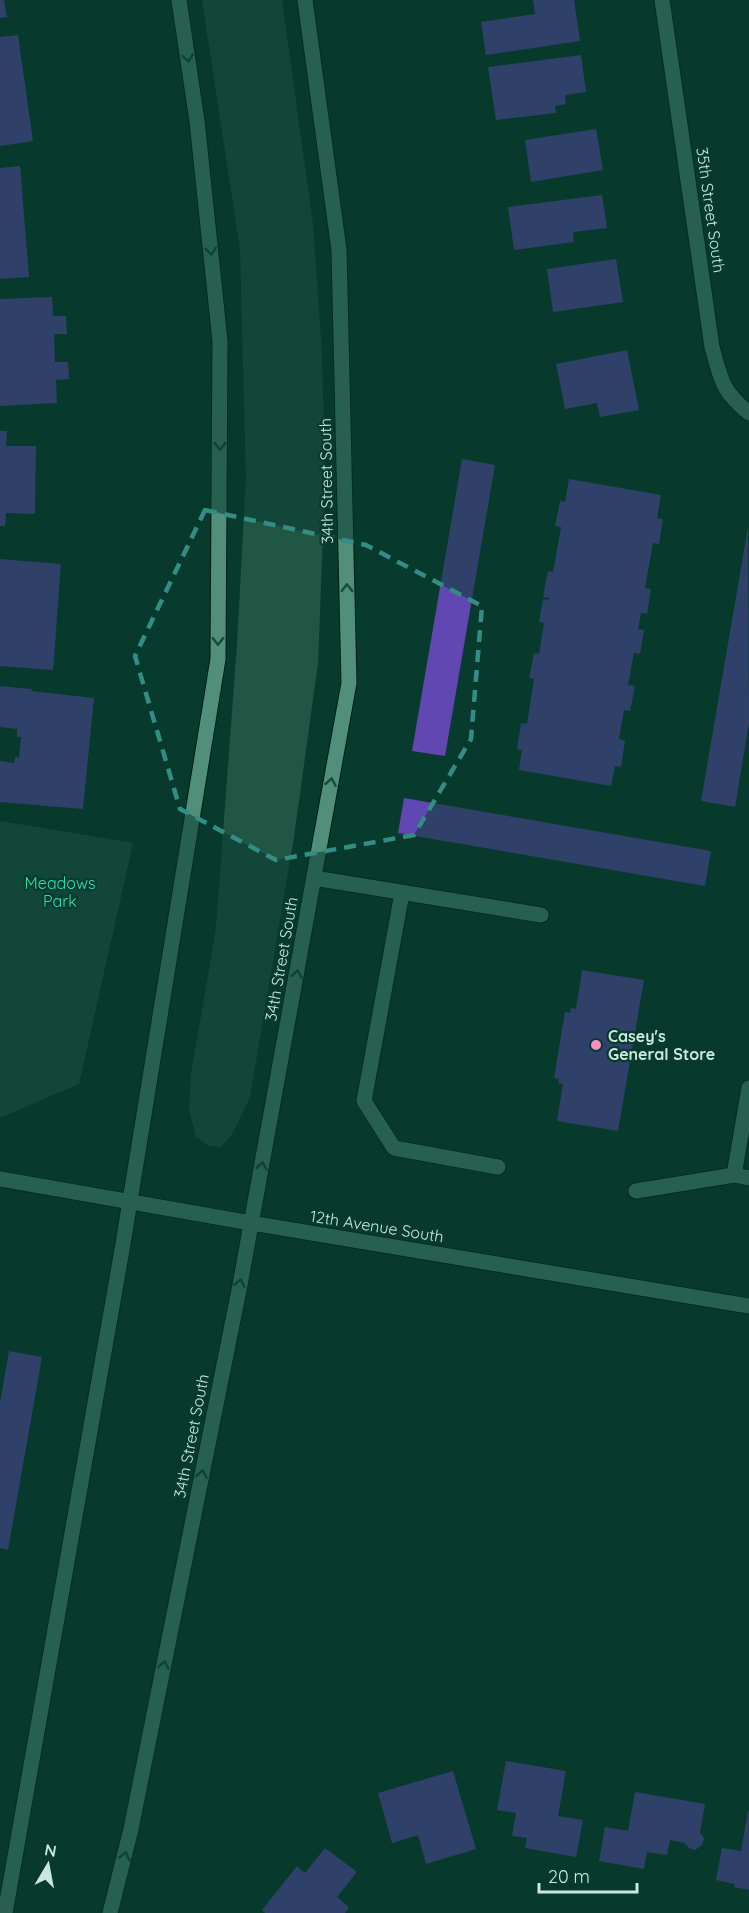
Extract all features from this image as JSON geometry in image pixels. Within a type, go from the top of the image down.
[{"type":"main road","points":[[5,1913],[130,1202],[218,660],[220,341],[197,121],[179,0]]},
{"type":"main road","name":"34th Street South","points":[[111,1913],[134,1818],[252,1223],[349,683],[339,250],[305,0]]},
{"type":"main road","name":"35th Street South","points":[[662,0],[712,347],[724,387],[749,413]]},
{"type":"main road","points":[[314,878],[541,915]]},
{"type":"main road","points":[[402,892],[364,1101],[394,1148],[498,1167]]},
{"type":"main road","points":[[636,1191],[741,1177],[749,1088]]},
{"type":"main road","name":"12th Avenue South","points":[[0,1179],[749,1306]]},
{"type":"highlighted area","points":[[205,510],[366,545],[482,606],[471,739],[414,835],[276,860],[180,809],[135,656]]},
{"type":"green space","points":[[202,0],[282,0],[313,225],[322,355],[325,485],[318,663],[294,837],[250,1097],[233,1133],[221,1147],[209,1146],[196,1137],[189,1110],[191,1075],[216,928],[237,644],[246,477],[240,249]]},
{"type":"green space","name":"Meadows Park","points":[[0,821],[133,843],[79,1084],[2,1117],[0,1117]]},
{"type":"building","points":[[0,0],[4,0],[7,17],[0,18]]},
{"type":"building","points":[[533,0],[574,0],[580,41],[486,55],[481,22],[535,14]]},
{"type":"building","points":[[18,35],[33,141],[0,146],[0,37]]},
{"type":"building","points":[[581,55],[586,92],[565,95],[566,104],[555,106],[556,113],[496,120],[488,67]]},
{"type":"building","points":[[596,129],[603,170],[531,182],[525,140]]},
{"type":"building","points":[[20,166],[29,277],[0,279],[0,168]]},
{"type":"building","points":[[602,195],[607,228],[573,232],[574,242],[514,250],[508,207]]},
{"type":"building","points":[[616,259],[623,302],[553,312],[547,269]]},
{"type":"building","points":[[52,297],[53,316],[66,316],[67,334],[54,334],[55,362],[68,362],[69,379],[56,380],[57,403],[0,406],[0,299]]},
{"type":"building","points":[[627,350],[639,410],[600,417],[597,403],[565,409],[556,364]]},
{"type":"building","points":[[0,431],[7,431],[6,446],[36,446],[35,514],[6,513],[5,526],[0,526]]},
{"type":"building","points":[[462,459],[495,465],[445,756],[412,751]]},
{"type":"building","points":[[569,479],[661,495],[657,518],[663,519],[659,544],[653,543],[645,588],[651,589],[647,614],[641,613],[638,629],[644,630],[640,654],[634,653],[628,685],[635,686],[630,711],[624,710],[619,739],[625,741],[621,767],[615,766],[611,786],[519,770],[522,750],[517,749],[521,723],[527,724],[534,679],[529,678],[534,653],[539,654],[544,623],[539,622],[543,599],[548,600],[549,598],[543,597],[548,571],[553,572],[561,527],[555,526],[560,501],[565,502]]},
{"type":"building","points":[[748,527],[749,723],[735,807],[701,801]]},
{"type":"building","points":[[0,559],[61,564],[53,670],[0,666]]},
{"type":"building","points":[[0,686],[94,698],[83,809],[0,802],[0,761],[14,763],[15,757],[19,758],[21,737],[17,737],[17,729],[0,727]]},
{"type":"building","points":[[404,798],[711,851],[705,886],[398,833]]},
{"type":"building","name":"Casey's General Store","points":[[582,970],[644,980],[618,1131],[557,1121],[563,1084],[558,1083],[559,1079],[554,1078],[565,1012],[570,1013],[571,1008],[576,1009]]},
{"type":"building","points":[[9,1351],[42,1357],[8,1550],[0,1548],[0,1403]]},
{"type":"building","points":[[506,1761],[566,1771],[558,1816],[583,1820],[576,1857],[525,1848],[527,1838],[512,1836],[516,1813],[497,1810]]},
{"type":"building","points":[[453,1771],[476,1849],[426,1864],[418,1835],[392,1843],[378,1793]]},
{"type":"building","points":[[635,1792],[705,1804],[700,1832],[704,1838],[702,1845],[695,1850],[689,1848],[685,1843],[670,1840],[667,1855],[647,1852],[644,1869],[599,1861],[605,1827],[628,1831]]},
{"type":"building","points":[[748,1811],[749,1890],[716,1880],[722,1848],[741,1851]]},
{"type":"building","points":[[325,1848],[357,1872],[337,1897],[349,1907],[345,1913],[265,1913],[262,1910],[297,1866],[305,1873]]},
{"type":"place","name":"Casey's General Store","points":[[596,1045]]}]
